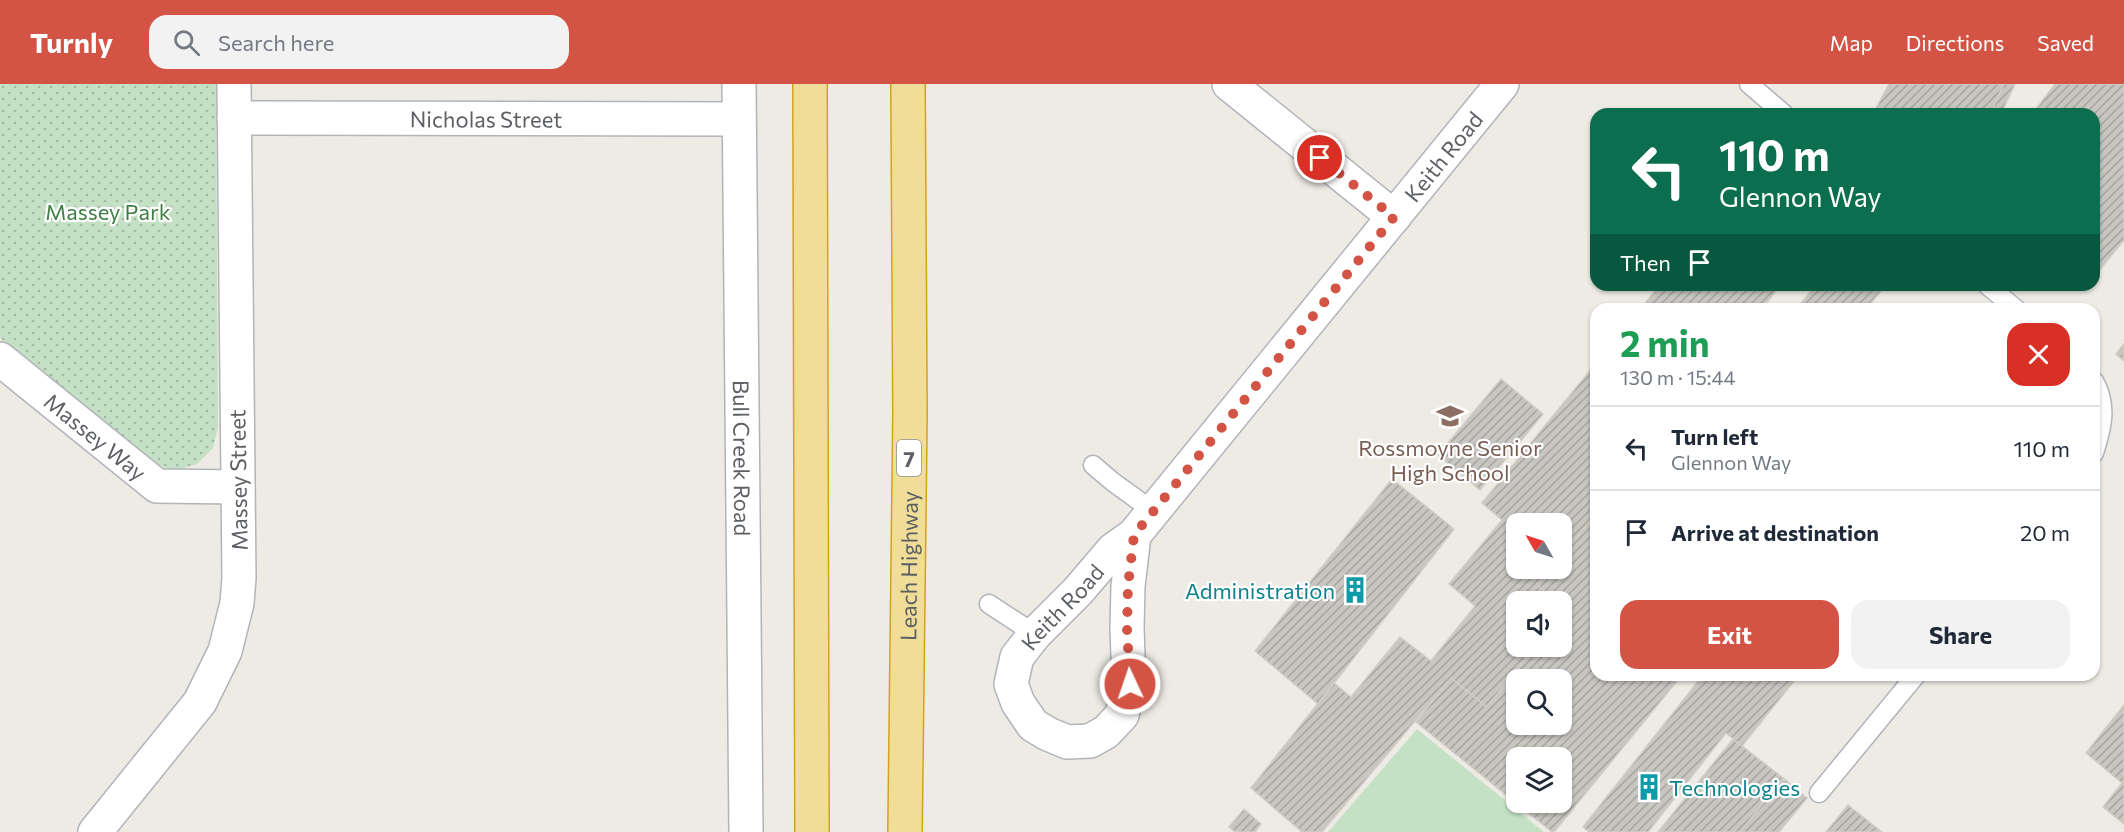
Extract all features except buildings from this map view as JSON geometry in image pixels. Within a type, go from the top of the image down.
[{"type":"highway","points":[[810,84],[812,832]]},
{"type":"highway","name":"Leach Highway","points":[[905,832],[910,414],[908,84]]},
{"type":"street","name":"Massey Street","points":[[95,832],[200,702],[225,651],[237,603],[234,84]]},
{"type":"street","name":"Bull Creek Road","points":[[739,84],[746,832]]},
{"type":"street","points":[[1229,84],[1394,217]]},
{"type":"street","name":"Keith Road","points":[[1144,523],[1128,586],[1127,628],[1130,684],[1122,715],[1106,732],[1090,741],[1068,742],[1048,735],[1033,725],[1018,703],[1011,684],[1017,657],[1035,634],[1078,591],[1113,550],[1144,523],[1502,84]]},
{"type":"street","name":"Nicholas Street","points":[[234,118],[739,119]]},
{"type":"street","name":"Massey Way","points":[[0,359],[157,486],[238,487]]},
{"type":"lane","points":[[1749,84],[1777,108]]},
{"type":"lane","points":[[1994,291],[2009,303]]},
{"type":"lane","points":[[2100,397],[2104,408],[2100,430]]},
{"type":"lane","points":[[1093,465],[1113,482],[1144,523]]},
{"type":"lane","points":[[989,604],[1035,634]]},
{"type":"lane","points":[[1819,793],[1911,681]]},
{"type":"green space","name":"Massey Park","points":[[0,84],[216,84],[218,428],[213,448],[197,464],[174,471],[153,463],[0,338]]},
{"type":"green space","points":[[1417,729],[1506,801],[1506,813],[1521,813],[1544,832],[1328,832]]},
{"type":"place","name":"Rossmoyne Senior High School","points":[[1450,416]]},
{"type":"place","name":"Administration","points":[[1355,590]]},
{"type":"place","name":"Technologies","points":[[1649,787]]},
{"type":"route","points":[[1130,684],[1127,628],[1128,586],[1134,535],[1394,217],[1320,158]]}]
